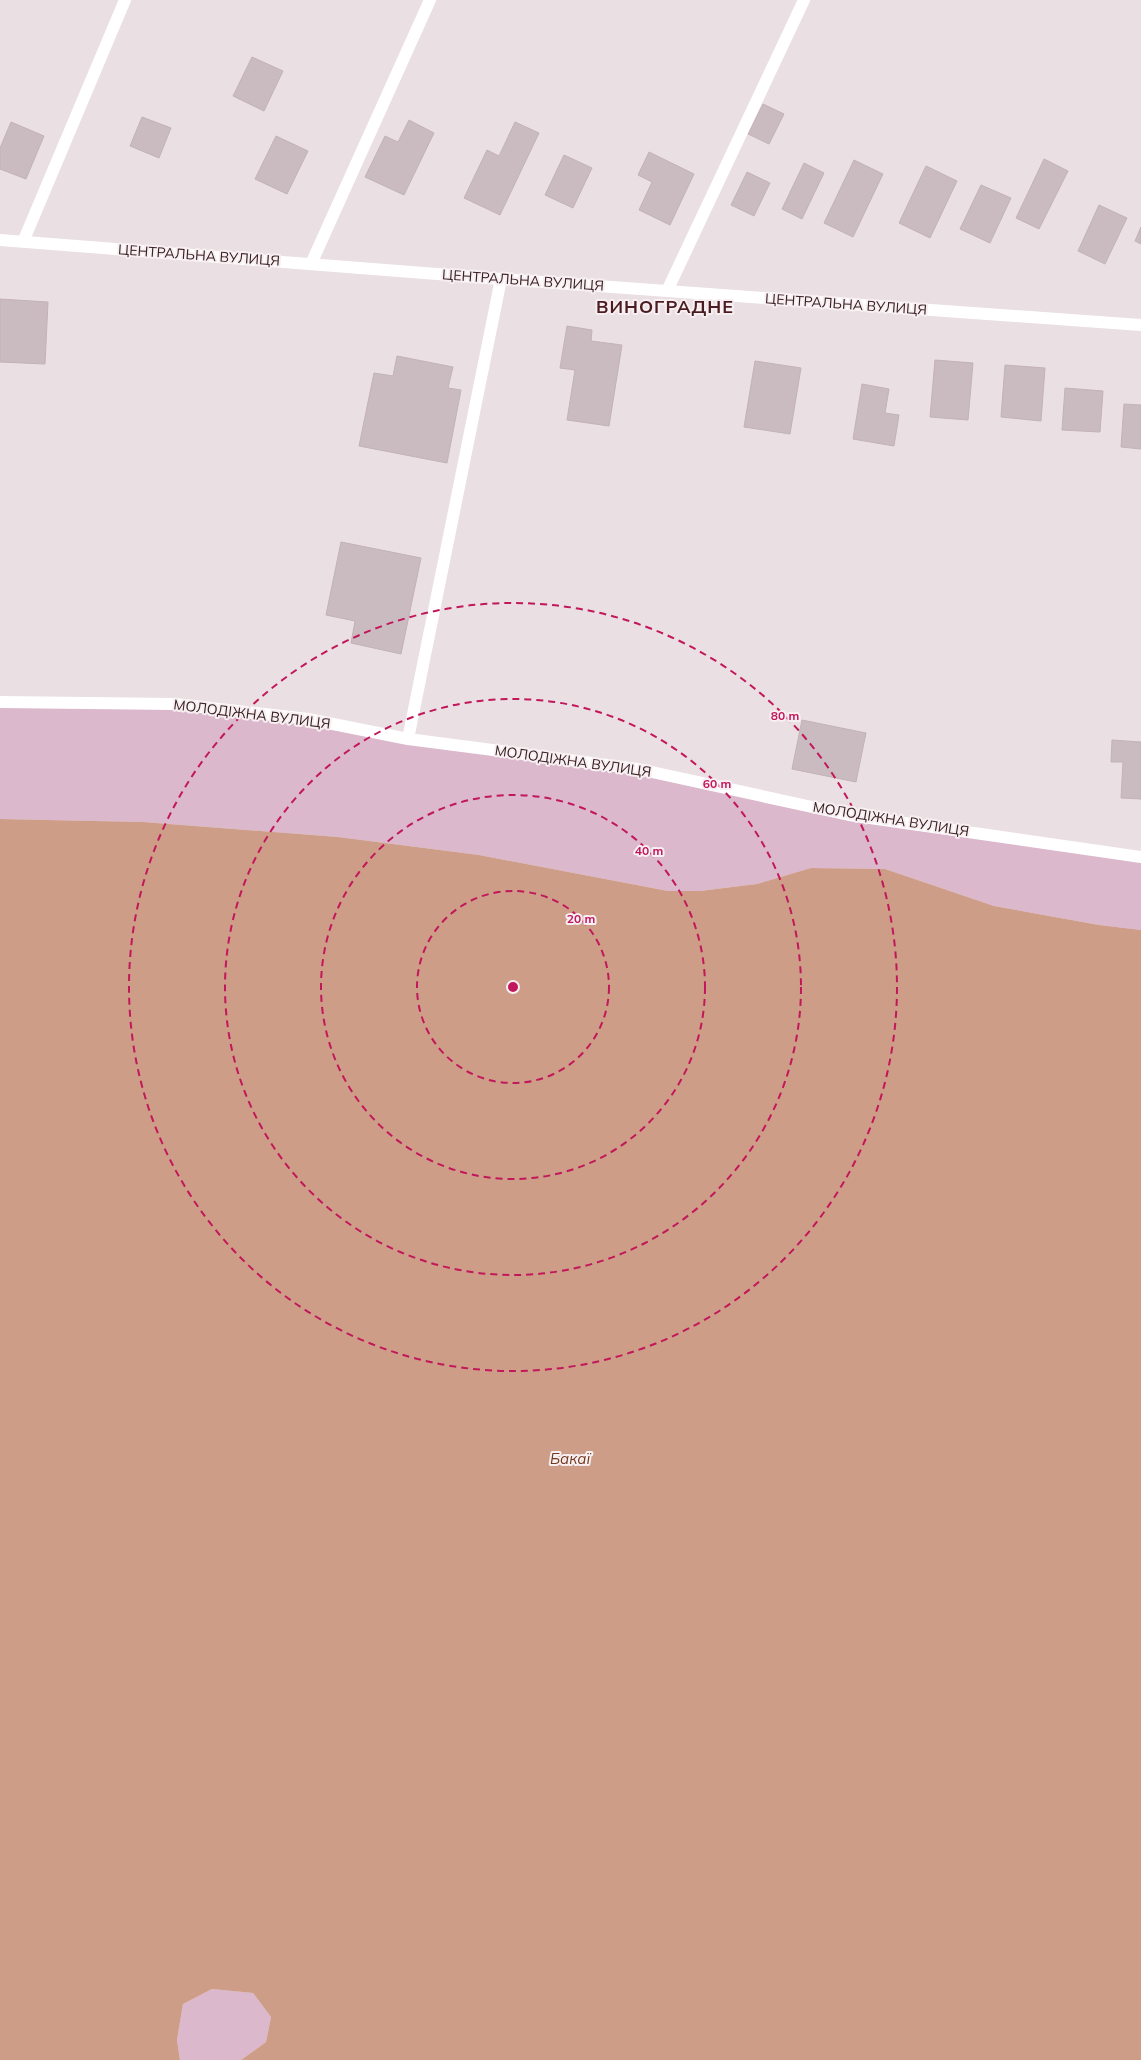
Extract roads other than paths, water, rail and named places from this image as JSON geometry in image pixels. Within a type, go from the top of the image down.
[{"type":"street","points":[[22,242],[125,0]]},
{"type":"street","points":[[311,264],[430,0]]},
{"type":"street","points":[[667,291],[804,0]]},
{"type":"street","name":"ЦЕНТРАЛЬНА ВУЛИЦЯ","points":[[0,240],[501,279],[1141,325]]},
{"type":"street","points":[[408,739],[501,279]]},
{"type":"street","name":"МОЛОДІЖНА ВУЛИЦЯ","points":[[0,702],[175,704],[308,719],[408,739],[638,768],[849,815],[1141,857]]},
{"type":"water","name":"Бакаї","points":[[0,819],[143,822],[338,837],[479,855],[668,891],[700,891],[757,884],[811,868],[885,869],[994,906],[1099,925],[1141,930],[1141,2060],[241,2060],[266,2042],[271,2017],[253,1993],[212,1989],[183,2004],[177,2040],[180,2060],[0,2060]]},
{"type":"district","name":"ВИНОГРАДНЕ","points":[[665,307]]}]
